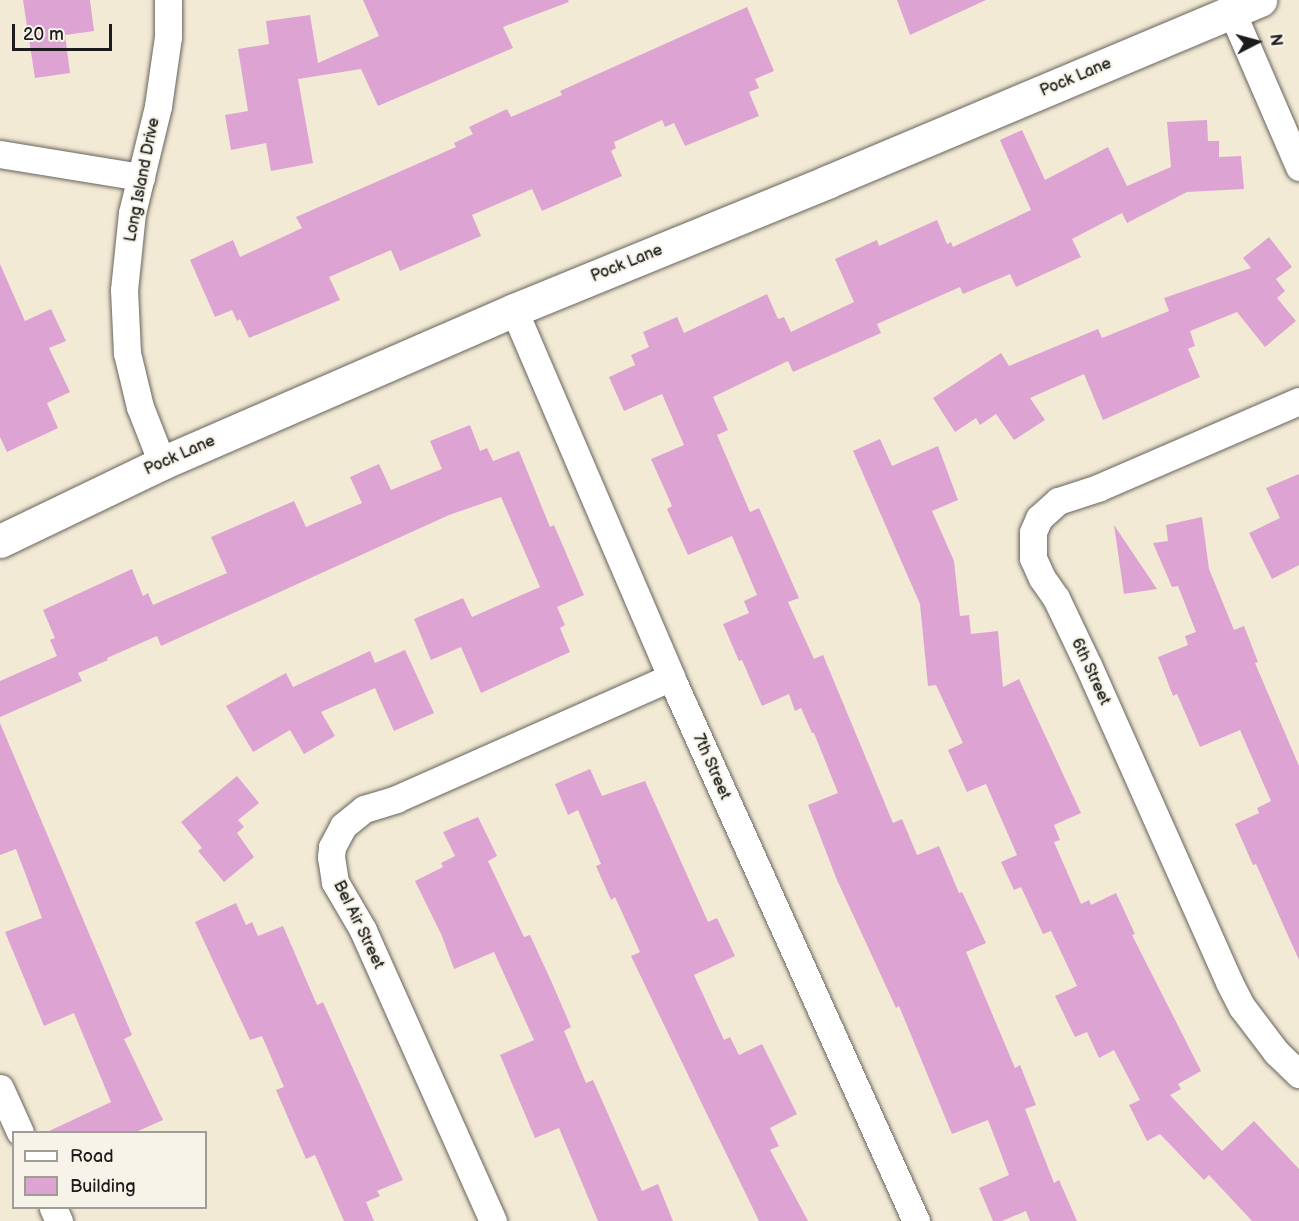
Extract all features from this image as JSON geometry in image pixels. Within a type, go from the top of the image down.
[{"type":"street","name":"Long Island Drive","points":[[162,463],[140,407],[127,353],[124,290],[132,213],[158,106],[168,37],[168,0]]},
{"type":"street","points":[[1246,6],[1299,167]]},
{"type":"street","name":"Pock Lane","points":[[0,541],[162,463],[514,310],[1246,6]]},
{"type":"street","points":[[0,154],[141,177]]},
{"type":"street","name":"7th Street","points":[[514,310],[671,677],[915,1221]]},
{"type":"street","name":"6th Street","points":[[1299,401],[1098,488],[1058,501],[1039,518],[1033,541],[1033,558],[1042,578],[1056,598],[1088,665],[1228,982],[1242,1007],[1269,1043],[1299,1074]]},
{"type":"street","name":"Bel Air Street","points":[[494,1221],[363,930],[335,882],[332,847],[343,826],[364,809],[396,799],[671,677]]},
{"type":"street","points":[[0,1088],[20,1131]]},
{"type":"building","points":[[23,0],[90,0],[94,31],[65,35],[70,73],[35,78]]},
{"type":"building","points":[[363,0],[568,0],[569,2],[503,27],[513,48],[378,106],[361,69],[298,79],[313,163],[271,171],[266,143],[231,150],[225,115],[248,111],[238,49],[269,44],[266,21],[310,15],[318,63],[379,36]]},
{"type":"building","points":[[897,0],[986,0],[910,35]]},
{"type":"building","points":[[747,7],[774,71],[755,79],[759,88],[749,92],[759,116],[685,146],[674,123],[665,127],[662,120],[614,142],[616,148],[611,151],[622,176],[542,211],[532,189],[472,215],[481,236],[400,271],[391,250],[329,277],[340,300],[249,338],[240,319],[237,321],[232,310],[215,317],[190,260],[233,240],[240,257],[302,228],[296,217],[456,147],[454,143],[473,134],[469,127],[507,109],[511,117],[562,95],[560,91]]},
{"type":"building","points":[[1207,120],[1208,141],[1219,141],[1219,157],[1241,156],[1244,189],[1187,192],[1127,223],[1122,213],[1072,239],[1081,257],[1016,287],[1010,274],[963,294],[960,287],[877,324],[881,333],[793,372],[788,361],[713,397],[728,430],[717,435],[750,512],[759,508],[799,598],[788,602],[814,659],[823,655],[893,823],[902,819],[917,855],[939,846],[959,893],[962,892],[986,943],[966,952],[1015,1068],[1020,1065],[1036,1105],[1025,1109],[1054,1183],[1059,1180],[1077,1221],[1030,1221],[1026,1211],[1002,1221],[993,1221],[979,1188],[1009,1175],[988,1120],[952,1134],[899,1006],[896,1008],[837,880],[808,805],[838,793],[814,733],[801,708],[795,711],[789,694],[762,706],[723,624],[749,613],[744,601],[757,595],[732,536],[688,555],[667,509],[672,506],[651,459],[684,445],[662,394],[624,411],[609,377],[635,365],[631,355],[649,347],[643,332],[677,317],[684,333],[767,294],[778,319],[784,317],[791,332],[854,302],[835,259],[877,240],[879,246],[937,220],[947,244],[951,242],[953,247],[1031,210],[1000,140],[1022,130],[1045,180],[1108,147],[1127,186],[1171,167],[1167,122]]},
{"type":"building","points":[[1269,237],[1292,267],[1276,279],[1285,291],[1277,298],[1296,321],[1265,347],[1237,312],[1190,331],[1195,346],[1188,349],[1200,377],[1103,420],[1084,374],[1030,398],[1045,420],[1014,440],[996,414],[980,425],[976,418],[955,432],[933,398],[1001,353],[1009,366],[1098,329],[1102,338],[1169,311],[1164,298],[1251,268],[1243,258]]},
{"type":"building","points":[[0,264],[25,321],[51,309],[66,341],[49,348],[70,392],[47,403],[58,428],[7,452],[0,437]]},
{"type":"building","points":[[470,425],[480,451],[487,448],[493,461],[519,451],[550,527],[554,525],[584,595],[557,607],[565,625],[560,628],[570,652],[481,693],[461,647],[431,660],[414,619],[463,598],[472,617],[540,587],[501,497],[449,515],[161,646],[157,636],[78,673],[82,681],[0,717],[0,681],[57,656],[50,640],[55,638],[43,610],[132,569],[143,596],[148,593],[153,605],[227,573],[211,537],[294,501],[306,527],[362,503],[350,477],[379,464],[391,490],[442,469],[430,441]]},
{"type":"building","points":[[880,439],[892,466],[938,446],[958,500],[932,511],[954,561],[960,616],[969,615],[971,634],[998,631],[1003,687],[1019,679],[1081,813],[1054,825],[1060,840],[1054,842],[1081,904],[1089,900],[1091,905],[1116,893],[1135,934],[1132,935],[1201,1071],[1178,1084],[1181,1089],[1170,1095],[1222,1151],[1254,1121],[1299,1169],[1299,1221],[1252,1221],[1209,1175],[1204,1180],[1160,1134],[1147,1141],[1129,1105],[1140,1100],[1114,1050],[1099,1058],[1087,1032],[1075,1037],[1055,996],[1077,986],[1051,931],[1043,934],[1021,887],[1014,890],[1001,862],[1017,855],[986,784],[967,792],[948,750],[963,743],[936,685],[928,686],[920,604],[853,451]]},
{"type":"building","points":[[1299,474],[1299,565],[1272,579],[1249,533],[1280,518],[1266,488]]},
{"type":"building","points":[[1202,517],[1209,569],[1234,630],[1244,626],[1258,662],[1255,663],[1299,766],[1299,960],[1256,864],[1253,865],[1235,824],[1259,813],[1257,808],[1271,801],[1240,730],[1200,747],[1177,694],[1173,696],[1158,657],[1188,645],[1185,636],[1196,632],[1178,586],[1172,587],[1153,543],[1168,541],[1166,525]]},
{"type":"building","points":[[1114,525],[1157,589],[1124,594]]},
{"type":"building","points":[[405,650],[434,713],[394,731],[375,688],[321,712],[335,736],[304,754],[290,730],[253,752],[226,706],[286,673],[293,687],[370,651],[375,663]]},
{"type":"building","points":[[0,723],[132,1035],[124,1039],[163,1120],[138,1131],[49,1131],[111,1102],[74,1013],[44,1026],[5,932],[42,918],[16,849],[0,855]]},
{"type":"building","points":[[590,769],[602,796],[645,781],[708,922],[717,918],[735,956],[694,975],[724,1040],[730,1037],[739,1055],[762,1044],[797,1114],[770,1128],[779,1146],[770,1150],[808,1221],[759,1221],[702,1104],[631,956],[640,952],[615,897],[611,900],[596,866],[601,864],[578,810],[568,815],[555,784]]},
{"type":"building","points":[[237,776],[259,803],[238,820],[244,827],[237,833],[254,857],[224,882],[198,851],[202,848],[181,822]]},
{"type":"building","points":[[478,817],[497,856],[488,861],[524,937],[530,935],[552,983],[571,1027],[564,1031],[586,1083],[593,1080],[642,1191],[658,1184],[673,1221],[598,1221],[559,1128],[535,1138],[500,1055],[534,1040],[494,952],[454,969],[442,936],[415,881],[443,867],[441,863],[455,856],[443,832]]},
{"type":"building","points":[[236,903],[246,925],[252,922],[258,936],[283,926],[317,1005],[323,1002],[403,1180],[377,1191],[380,1196],[366,1202],[374,1221],[344,1221],[315,1155],[306,1159],[276,1090],[284,1087],[262,1036],[250,1040],[195,922]]}]
